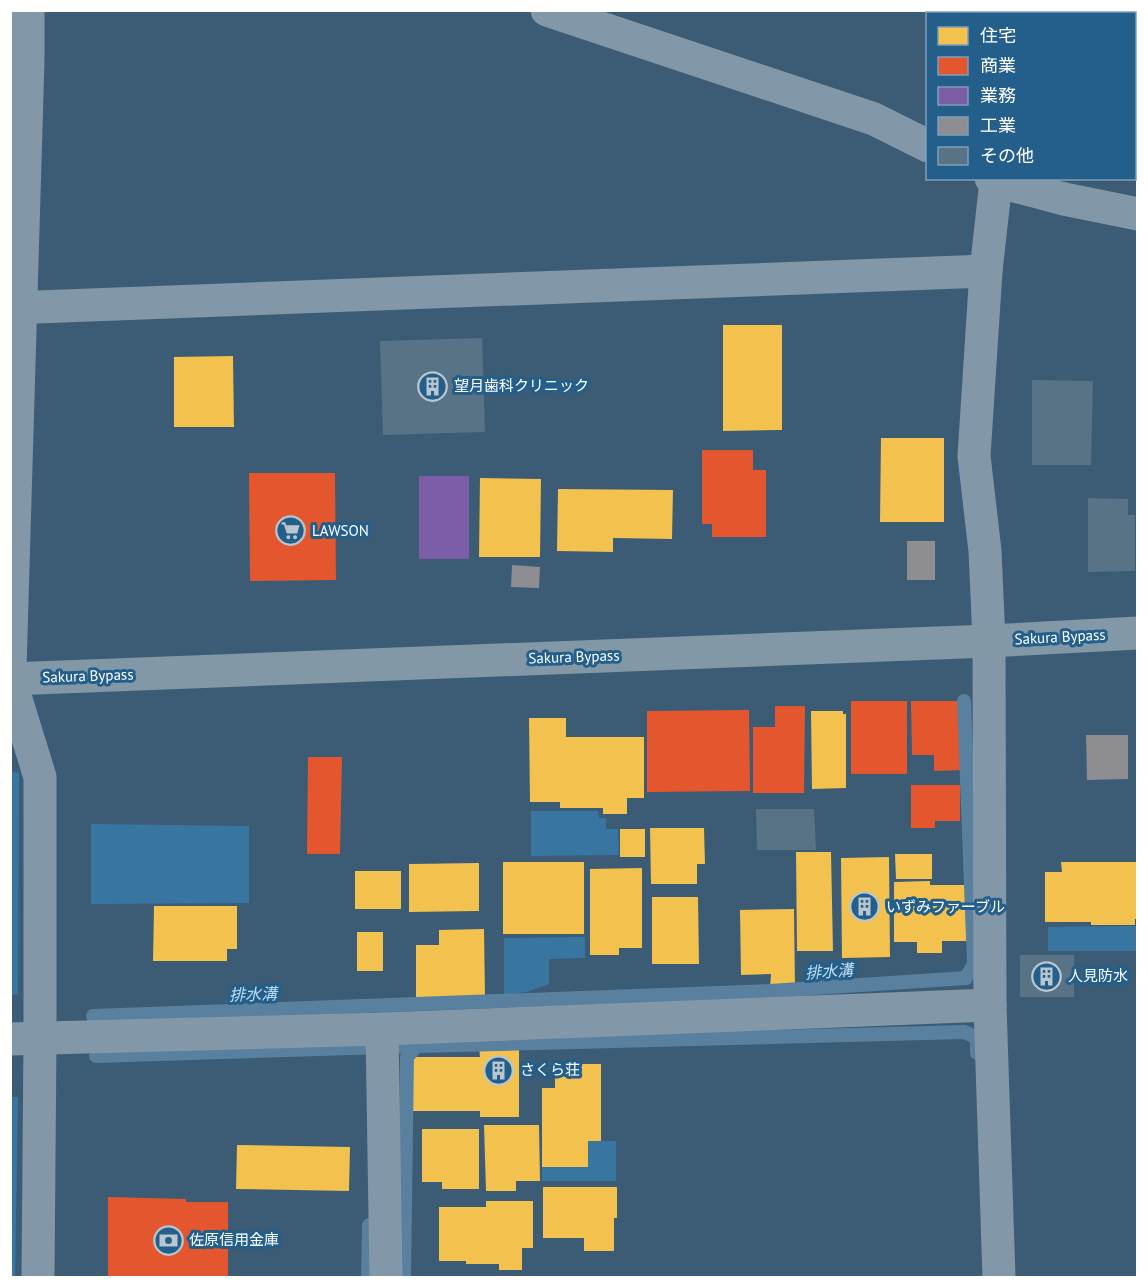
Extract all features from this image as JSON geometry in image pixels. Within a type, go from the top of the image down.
[{"type":"highway","name":"Sakura Bypass","points":[[10,680],[989,641],[1137,633]]},
{"type":"street","points":[[10,669],[19,60],[28,10]]},
{"type":"street","points":[[547,10],[874,119],[926,145]]},
{"type":"street","points":[[999,1278],[990,1005],[989,641],[985,550],[974,456],[994,180],[1064,199],[1137,214]]},
{"type":"street","points":[[15,308],[986,271]]},
{"type":"street","points":[[10,680],[40,777],[25,1040],[38,1278]]},
{"type":"street","points":[[25,1040],[382,1029],[990,1005]]},
{"type":"street","points":[[382,1029],[386,1278]]},
{"type":"shaded area","points":[[11,771],[19,773],[18,994],[12,995],[10,994]]},
{"type":"shaded area","points":[[531,811],[598,811],[599,818],[606,818],[606,829],[618,829],[619,855],[531,856]]},
{"type":"shaded area","points":[[91,824],[249,826],[249,903],[91,904]]},
{"type":"shaded area","points":[[1137,926],[1137,951],[1048,951],[1048,927]]},
{"type":"shaded area","points":[[585,937],[585,958],[549,959],[549,984],[527,992],[504,995],[504,938]]},
{"type":"shaded area","points":[[11,1097],[18,1097],[15,1278],[10,1277]]},
{"type":"shaded area","points":[[588,1141],[616,1141],[616,1181],[542,1181],[542,1167],[588,1167]]},
{"type":"building: 住宅","points":[[723,325],[782,325],[782,430],[723,431]]},
{"type":"building: 住宅","points":[[233,356],[234,427],[174,427],[174,357]]},
{"type":"building: 住宅","points":[[881,438],[944,438],[944,522],[880,522]]},
{"type":"building: 住宅","points":[[480,478],[541,479],[540,557],[479,557]]},
{"type":"building: 住宅","points":[[558,489],[673,490],[672,539],[613,538],[613,552],[557,551]]},
{"type":"building: 住宅","points":[[811,711],[843,711],[843,714],[846,714],[846,788],[812,789]]},
{"type":"building: 住宅","points":[[529,718],[566,718],[566,737],[644,737],[644,798],[627,798],[627,814],[603,814],[603,808],[560,808],[560,802],[530,802]]},
{"type":"building: 住宅","points":[[650,828],[704,828],[705,864],[697,864],[697,884],[651,884]]},
{"type":"building: 住宅","points":[[620,829],[645,829],[645,857],[620,857]]},
{"type":"building: 住宅","points":[[796,852],[831,852],[833,951],[797,951]]},
{"type":"building: 住宅","points":[[895,854],[932,854],[932,879],[896,879]]},
{"type":"building: 住宅","name":"いずみファーブル","points":[[889,857],[890,957],[842,958],[841,858]]},
{"type":"building: 住宅","points":[[503,862],[584,862],[584,934],[503,934]]},
{"type":"building: 住宅","points":[[1061,862],[1138,862],[1138,919],[1135,919],[1135,925],[1045,922],[1045,872],[1062,872]]},
{"type":"building: 住宅","points":[[479,863],[479,911],[409,912],[409,864]]},
{"type":"building: 住宅","points":[[642,868],[642,948],[619,948],[619,955],[590,955],[590,869]]},
{"type":"building: 住宅","points":[[355,871],[401,871],[401,909],[355,909]]},
{"type":"building: 住宅","points":[[930,881],[930,885],[970,885],[971,941],[942,941],[942,953],[917,953],[917,942],[894,942],[894,882]]},
{"type":"building: 住宅","points":[[652,897],[698,897],[699,964],[652,964]]},
{"type":"building: 住宅","points":[[154,906],[237,906],[237,949],[227,949],[227,961],[153,961]]},
{"type":"building: 住宅","points":[[794,909],[795,988],[770,988],[771,974],[741,975],[740,910]]},
{"type":"building: 住宅","points":[[484,929],[485,997],[416,998],[416,945],[439,945],[439,930]]},
{"type":"building: 住宅","points":[[357,932],[383,932],[383,971],[357,971]]},
{"type":"building: 住宅","points":[[479,1045],[519,1045],[519,1117],[480,1117],[480,1111],[409,1111],[409,1057],[480,1057]]},
{"type":"building: 住宅","points":[[555,1064],[601,1064],[601,1141],[588,1141],[588,1167],[542,1167],[542,1088],[555,1088]]},
{"type":"building: 住宅","points":[[484,1125],[539,1125],[540,1181],[516,1181],[516,1191],[486,1191]]},
{"type":"building: 住宅","points":[[422,1129],[479,1129],[479,1189],[442,1189],[442,1182],[422,1182]]},
{"type":"building: 住宅","points":[[237,1145],[350,1147],[349,1191],[236,1189]]},
{"type":"building: 住宅","points":[[543,1187],[617,1187],[614,1251],[584,1251],[584,1238],[543,1238]]},
{"type":"building: 住宅","points":[[486,1201],[533,1201],[533,1248],[522,1248],[522,1270],[499,1270],[499,1264],[439,1261],[439,1207],[486,1207]]},
{"type":"building: 商業","points":[[702,450],[753,450],[753,470],[766,470],[766,537],[712,537],[712,524],[702,524]]},
{"type":"building: 商業","points":[[249,473],[335,473],[336,580],[250,581]]},
{"type":"building: 商業","points":[[851,701],[907,701],[907,774],[851,774]]},
{"type":"building: 商業","points":[[911,701],[963,701],[964,770],[934,771],[934,755],[912,755]]},
{"type":"building: 商業","points":[[775,706],[805,706],[804,793],[753,793],[753,727],[775,727]]},
{"type":"building: 商業","points":[[749,710],[750,791],[647,792],[647,711]]},
{"type":"building: 商業","points":[[308,757],[342,757],[340,854],[307,854]]},
{"type":"building: 商業","points":[[911,785],[960,785],[960,821],[935,821],[935,828],[911,828]]},
{"type":"building: 商業","name":"佐原信用金庫","points":[[108,1197],[228,1202],[228,1278],[108,1278]]},
{"type":"building: 業務","points":[[419,476],[469,476],[469,559],[419,559]]},
{"type":"building: 工業","points":[[907,541],[935,541],[935,580],[907,580]]},
{"type":"building: 工業","points":[[512,565],[540,567],[539,588],[511,587]]},
{"type":"building: 工業","points":[[1086,735],[1128,735],[1128,779],[1087,780]]},
{"type":"building: その他","points":[[1136,76],[1138,76],[1138,157],[1136,157]]},
{"type":"building: その他","name":"望月歯科クリニック","points":[[482,338],[485,432],[383,435],[380,341]]},
{"type":"building: その他","points":[[1032,380],[1093,381],[1091,465],[1032,465]]},
{"type":"building: その他","points":[[1088,498],[1128,499],[1128,515],[1135,515],[1135,571],[1088,572]]},
{"type":"building: その他","points":[[756,809],[814,809],[816,850],[757,850]]},
{"type":"building: その他","name":"人見防水","points":[[1020,955],[1074,955],[1074,997],[1020,997]]},
{"type":"waterway","name":"排水溝","points":[[93,1016],[770,991],[966,978],[974,964],[964,701]]},
{"type":"waterway","name":"排水溝","points":[[404,1278],[407,1057],[417,1046],[965,1032],[977,1038],[977,1053]]},
{"type":"waterway","name":"排水溝","points":[[96,1056],[417,1046],[417,1042]]},
{"type":"waterway","name":"排水溝","points":[[368,1278],[369,1225]]},
{"type":"place","name":"望月歯科クリニック","points":[[433,386]]},
{"type":"place","name":"LAWSON","points":[[291,531]]},
{"type":"place","name":"いずみファーブル","points":[[865,907]]},
{"type":"place","name":"人見防水","points":[[1047,976]]},
{"type":"place","name":"さくら荘","points":[[499,1070]]},
{"type":"place","name":"佐原信用金庫","points":[[168,1240]]}]
